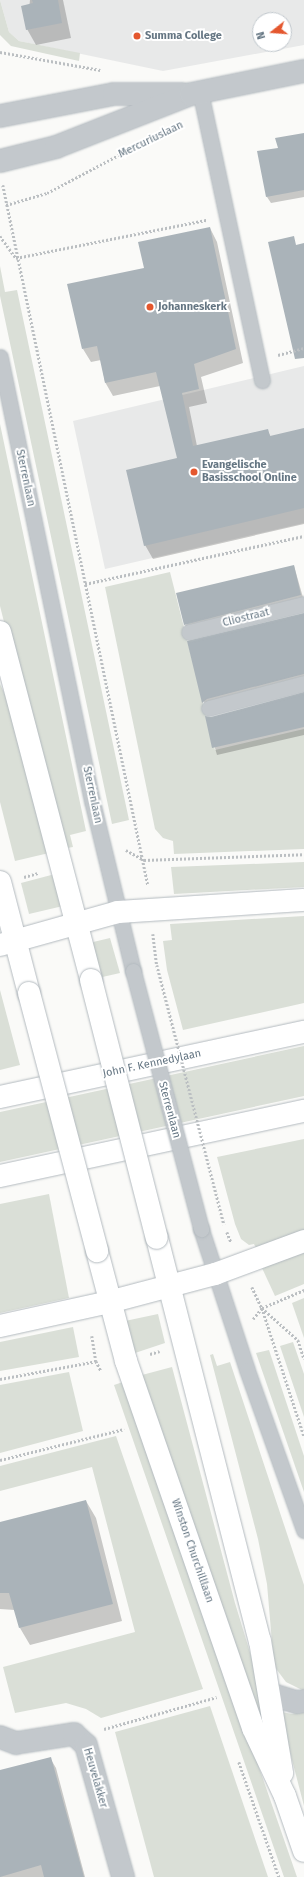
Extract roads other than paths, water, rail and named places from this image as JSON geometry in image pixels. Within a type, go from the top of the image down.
[{"type":"main road","points":[[0,632],[169,1286]]},
{"type":"main road","points":[[0,882],[8,943],[29,993],[109,1302]]},
{"type":"main road","points":[[8,943],[118,912],[304,900]]},
{"type":"main road","name":"John F. Kennedylaan","points":[[0,1097],[304,1032]]},
{"type":"main road","points":[[0,1176],[304,1111]]},
{"type":"main road","points":[[0,1326],[109,1302],[215,1274],[304,1241]]},
{"type":"main road","name":"Winston Churchilllaan","points":[[169,1286],[260,1641],[270,1694],[285,1796]]},
{"type":"main road","name":"Winston Churchilllaan","points":[[109,1302],[126,1361],[253,1728],[285,1796],[304,1851]]},
{"type":"street","points":[[0,116],[114,94],[196,92],[304,71]]},
{"type":"street","points":[[0,161],[56,148],[196,92]]},
{"type":"street","points":[[270,1694],[297,1702],[304,1701]]},
{"type":"street","name":"Heuvelakker","points":[[0,1737],[16,1743],[74,1734],[86,1744],[122,1877]]},
{"type":"lane","points":[[196,92],[228,216],[262,380]]},
{"type":"lane","name":"Sterrenlaan","points":[[0,357],[118,912],[201,1229],[215,1274]]},
{"type":"lane","name":"Cliostraat","points":[[189,632],[304,604]]},
{"type":"lane","points":[[209,708],[304,683]]},
{"type":"lane","points":[[215,1274],[304,1530]]},
{"type":"place","name":"Summa College","points":[[137,36]]},
{"type":"place","name":"Johanneskerk","points":[[150,307]]},
{"type":"place","name":"Evangelische Basisschool Online","points":[[194,472]]}]
